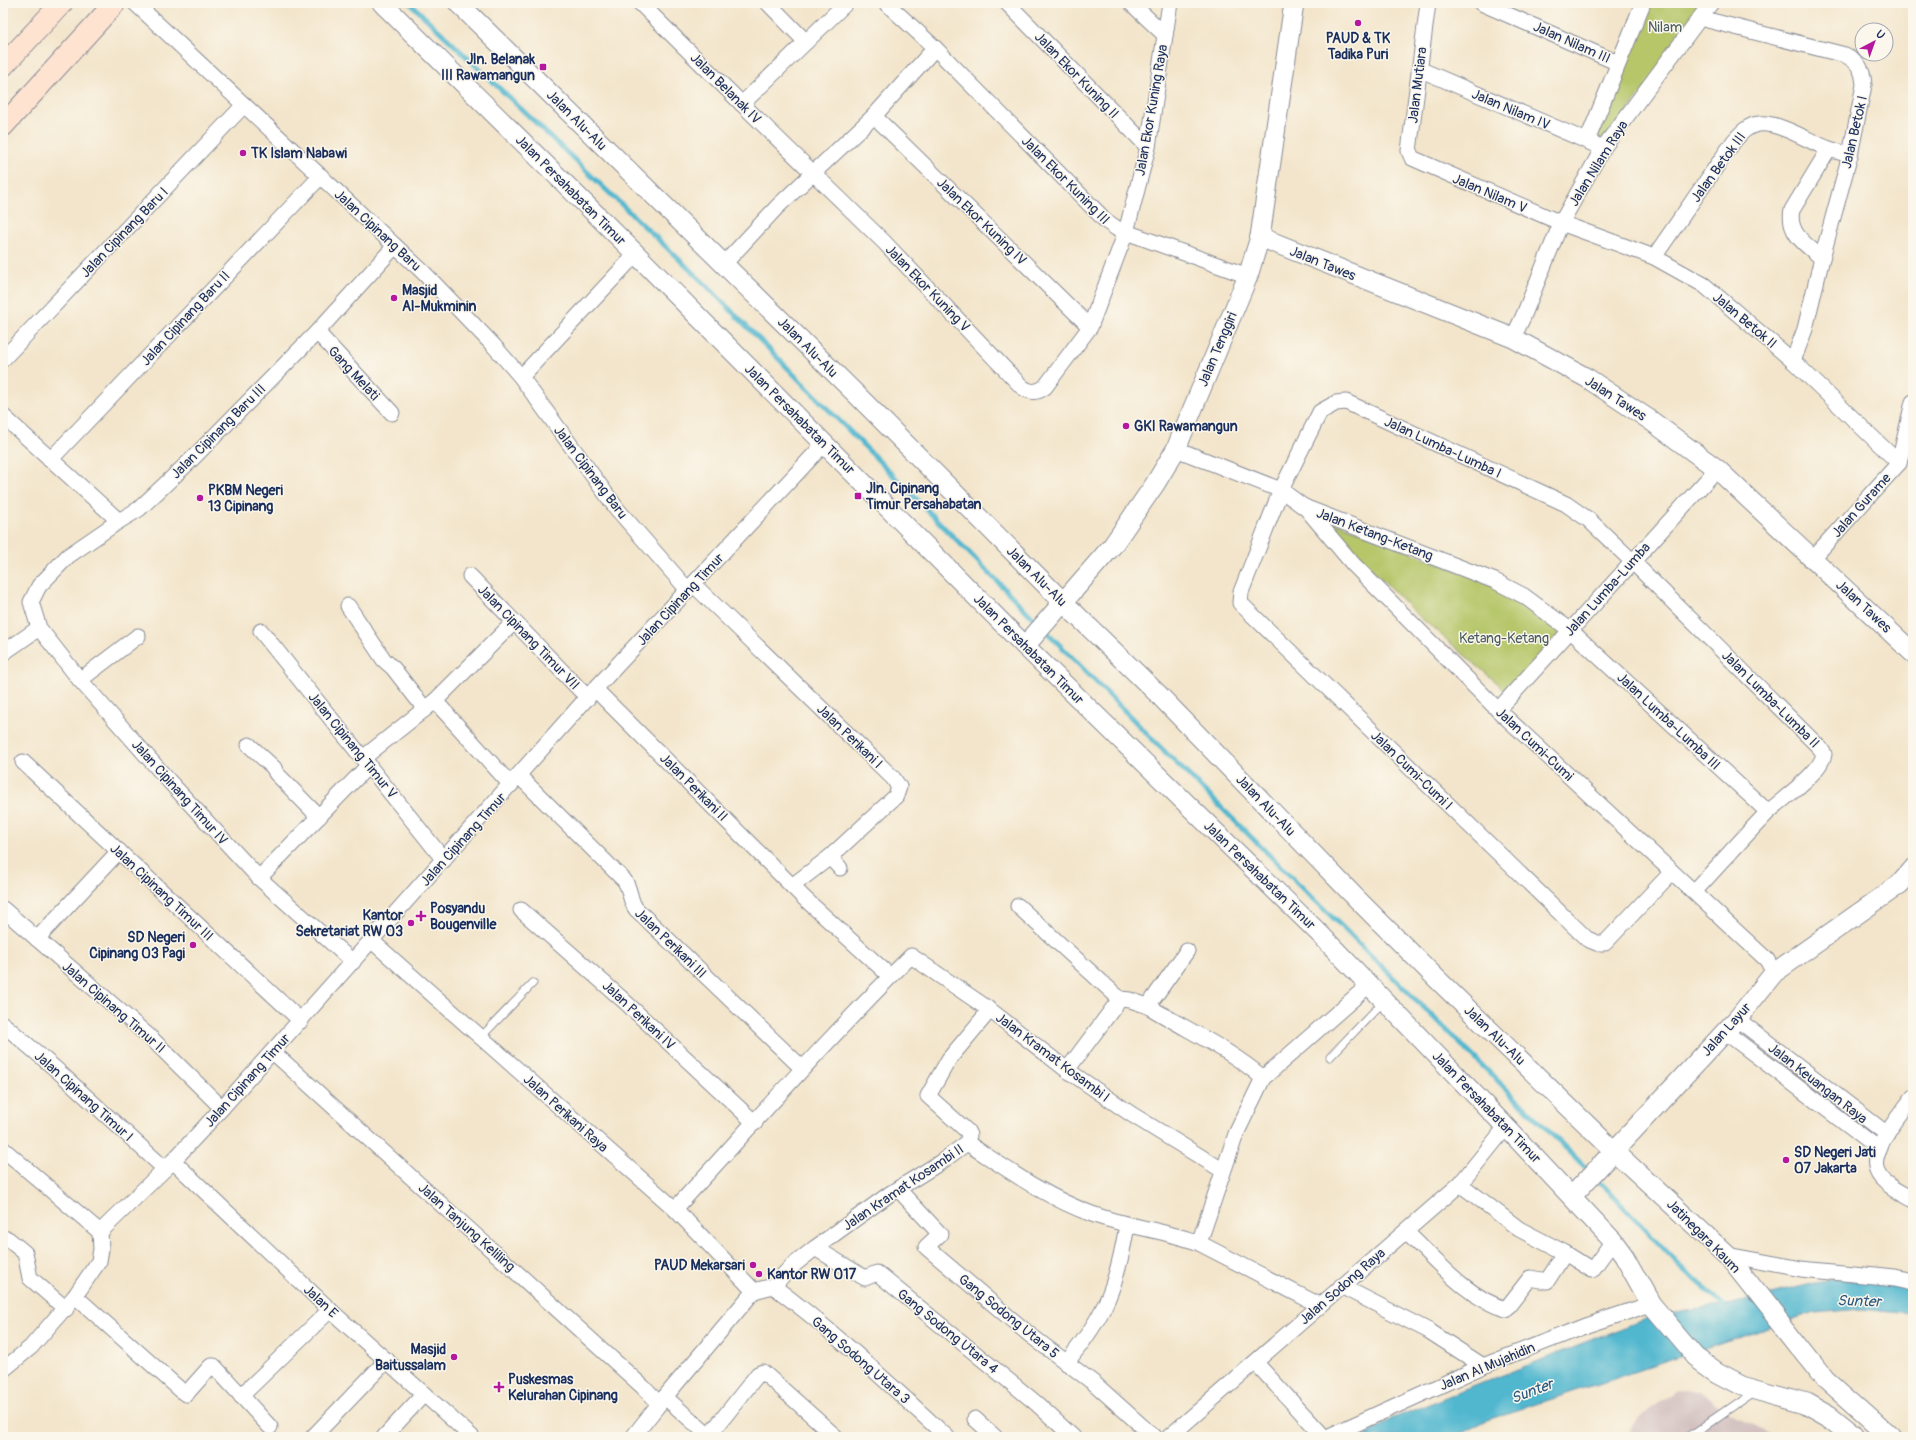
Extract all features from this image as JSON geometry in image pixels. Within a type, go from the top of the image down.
[{"type":"main road","points":[[3,66],[62,3]]},
{"type":"main road","points":[[3,126],[115,3]]},
{"type":"street","name":"Jalan Cipinang Baru","points":[[135,3],[424,272],[494,346],[521,377],[617,509],[691,587]]},
{"type":"street","name":"Jalan Persahabatan Timur","points":[[382,3],[636,254],[824,444],[1029,642],[1370,984],[1613,1241],[1624,1256],[1653,1308],[1696,1356],[1717,1372],[1742,1385],[1806,1403],[1829,1416],[1855,1437]]},
{"type":"street","name":"Jalan Alu-Alu","points":[[458,3],[724,264],[1059,609],[1158,694],[1610,1155]]},
{"type":"street","name":"Jalan Belanak IV","points":[[640,3],[812,173]]},
{"type":"street","points":[[768,3],[806,42]]},
{"type":"street","points":[[742,104],[846,3]]},
{"type":"street","name":"Jalan Ekor Kuning III","points":[[886,3],[935,48],[1106,221],[1126,232],[1248,276]]},
{"type":"street","name":"Jalan Ekor Kuning II","points":[[1007,3],[1148,147]]},
{"type":"street","points":[[1130,3],[1164,35]]},
{"type":"street","name":"Jalan Ekor Kuning Raya","points":[[1045,387],[1090,327],[1126,232],[1148,147],[1170,3]]},
{"type":"street","name":"Jalan Tenggiri","points":[[1029,642],[1059,609],[1112,545],[1155,484],[1176,449],[1248,276],[1260,237],[1294,3]]},
{"type":"street","name":"Jalan Mutiara","points":[[1420,163],[1412,158],[1409,151],[1428,3]]},
{"type":"street","name":"Jalan Nilam III","points":[[1481,3],[1618,63]]},
{"type":"street","points":[[1586,141],[1643,3]]},
{"type":"street","name":"Jalan Nilam Raya","points":[[1513,338],[1561,223],[1603,148],[1711,3]]},
{"type":"street","name":"Jalan Betok I","points":[[1700,18],[1846,55],[1860,66],[1864,75],[1864,85],[1850,155],[1822,258],[1805,329],[1793,360]]},
{"type":"street","points":[[724,264],[812,173],[874,116],[935,48]]},
{"type":"street","name":"Jalan Nilam IV","points":[[1420,69],[1603,148]]},
{"type":"street","name":"Jalan Cipinang Baru I","points":[[3,359],[244,105]]},
{"type":"street","name":"Jalan Ekor Kuning IV","points":[[874,116],[1090,327]]},
{"type":"street","name":"Jalan Betok III","points":[[1654,257],[1734,141],[1751,126],[1760,124],[1780,128],[1829,149],[1850,155]]},
{"type":"street","points":[[1822,258],[1805,245],[1794,233],[1791,217],[1792,210],[1829,149]]},
{"type":"street","name":"Jalan Nilam V","points":[[1420,163],[1561,223]]},
{"type":"street","name":"Jalan Ekor Kuning V","points":[[812,173],[884,242],[1022,387],[1032,392],[1039,392],[1045,387]]},
{"type":"street","name":"Jalan Cipinang Baru II","points":[[50,460],[321,176]]},
{"type":"street","name":"Jalan Betok II","points":[[1561,223],[1654,257],[1704,285],[1793,360],[1900,463]]},
{"type":"street","name":"Jalan Tawes","points":[[1260,237],[1513,338],[1587,378],[1650,420],[1717,469],[1913,653]]},
{"type":"street","name":"Jalan Cipinang Baru III","points":[[31,602],[39,586],[68,556],[119,521],[140,509],[185,466],[317,332],[395,246]]},
{"type":"street","points":[[521,377],[636,254]]},
{"type":"street","name":"Gang Melati","points":[[317,332],[392,413]]},
{"type":"street","name":"Jalan Lumba-Lumba I","points":[[1281,490],[1320,412],[1336,403],[1346,402],[1566,504],[1589,520],[1632,561]]},
{"type":"street","name":"Jalan Gurame","points":[[1813,558],[1900,463],[1913,402]]},
{"type":"street","points":[[3,416],[119,521]]},
{"type":"street","name":"Jalan Cipinang Timur","points":[[100,1232],[169,1165],[222,1108],[591,694],[824,444]]},
{"type":"street","name":"Jalan Ketang-Ketang","points":[[1176,449],[1281,490],[1304,507],[1495,581],[1524,596],[1570,630]]},
{"type":"street","name":"Jalan Lumba-Lumba","points":[[1498,710],[1717,469]]},
{"type":"street","name":"Jalan Cumi-Cumi I","points":[[1281,490],[1240,598],[1240,603],[1588,940],[1597,943],[1605,943],[1672,872]]},
{"type":"street","name":"Jalan Cumi-Cumi","points":[[1304,507],[1353,564],[1498,710],[1767,960],[1774,973]]},
{"type":"street","name":"Jalan Lumba-Lumba II","points":[[1632,561],[1814,740],[1824,754],[1822,763],[1796,789],[1768,812],[1694,892]]},
{"type":"street","name":"Jalan Cipinang Timur VII","points":[[470,576],[514,622],[591,694]]},
{"type":"street","name":"Jalan Perikani I","points":[[691,587],[897,782],[898,791],[896,796],[835,863],[792,886]]},
{"type":"street","name":"Jalan Cipinang Timur IV","points":[[31,602],[39,628],[80,680],[169,781],[259,878],[353,962]]},
{"type":"street","name":"Jalan Perikani III","points":[[348,606],[384,660],[430,705],[515,780],[624,880],[628,885],[631,903],[636,909],[802,1068]]},
{"type":"street","points":[[259,878],[319,817],[366,761],[430,705],[514,622]]},
{"type":"street","points":[[3,653],[39,628]]},
{"type":"street","name":"Jalan Lumba-Lumba III","points":[[1570,630],[1768,812]]},
{"type":"street","name":"Jalan Cipinang Timur V","points":[[261,631],[444,860]]},
{"type":"street","points":[[80,680],[138,636]]},
{"type":"street","name":"Jalan Perikani II","points":[[591,694],[834,927],[890,976]]},
{"type":"street","points":[[249,745],[274,768],[276,773],[319,817]]},
{"type":"street","name":"Jalan Cipinang Timur III","points":[[23,762],[301,1021]]},
{"type":"street","points":[[37,939],[119,851]]},
{"type":"street","name":"Jalan Layur","points":[[1572,1196],[1731,1025],[1774,973],[1906,882],[1913,869]]},
{"type":"street","points":[[1018,906],[1120,999],[1130,1000],[1148,1006],[1184,1028],[1203,1037],[1248,1066],[1262,1078]]},
{"type":"street","name":"Jalan Cipinang Timur II","points":[[3,909],[152,1039],[222,1108]]},
{"type":"street","name":"Jalan Perikani IV","points":[[521,910],[622,999],[755,1123]]},
{"type":"street","name":"Jalan Perikani Raya","points":[[372,941],[675,1209],[754,1291]]},
{"type":"street","points":[[1148,1006],[1187,952]]},
{"type":"street","name":"Jalan Kramat Kosambi I","points":[[890,976],[911,956],[990,1010],[1067,1070],[1131,1114],[1222,1170]]},
{"type":"street","points":[[675,1209],[755,1123],[802,1068],[890,976]]},
{"type":"street","points":[[1199,1243],[1222,1170],[1236,1134],[1262,1078],[1370,984]]},
{"type":"street","points":[[1067,1070],[1120,999]]},
{"type":"street","points":[[968,1143],[969,1134],[967,1130],[928,1096],[949,1059],[990,1010]]},
{"type":"street","name":"Jalan Cipinang Timur I","points":[[3,1024],[169,1165]]},
{"type":"street","name":"Jalan Keuangan Raya","points":[[1731,1025],[1887,1134]]},
{"type":"street","name":"Jalan Keuangan Raya","points":[[1731,1025],[1878,1149]]},
{"type":"street","name":"Jalan Tanjung Keliling","points":[[273,1052],[637,1382],[709,1437]]},
{"type":"street","points":[[1913,1096],[1887,1134],[1878,1149],[1875,1158],[1877,1172],[1896,1189],[1913,1199]]},
{"type":"street","name":"Jalan Sodong Raya","points":[[1169,1437],[1256,1363],[1319,1305],[1406,1232],[1460,1184],[1506,1127]]},
{"type":"street","name":"Jalan Kramat Kosambi II","points":[[773,1286],[791,1267],[815,1248],[898,1189],[968,1143],[1049,1194],[1092,1214],[1127,1225],[1180,1236],[1199,1243],[1319,1305]]},
{"type":"street","points":[[3,1149],[100,1232],[101,1249],[99,1261],[66,1309],[31,1347],[3,1370]]},
{"type":"street","name":"Jatinegara Kaum","points":[[1610,1155],[1727,1255],[1820,1373],[1890,1437]]},
{"type":"street","name":"Jalan E","points":[[169,1165],[472,1437]]},
{"type":"street","points":[[1460,1184],[1519,1229],[1565,1253],[1592,1270],[1613,1241]]},
{"type":"street","name":"Gang Sodong Utara 5","points":[[898,1189],[940,1234],[926,1247],[1066,1363],[1095,1384],[1154,1437]]},
{"type":"street","points":[[1066,1363],[1085,1340],[1102,1313],[1113,1288],[1119,1269],[1127,1225]]},
{"type":"street","points":[[1406,1232],[1460,1283],[1486,1302],[1506,1309],[1530,1278],[1547,1281],[1565,1253]]},
{"type":"street","points":[[3,1239],[8,1239],[25,1253],[30,1278],[66,1309]]},
{"type":"street","name":"Gang Sodong Utara 4","points":[[815,1248],[865,1278],[877,1273],[1036,1403],[1073,1437]]},
{"type":"street","points":[[1727,1255],[1800,1269],[1895,1278],[1913,1282]]},
{"type":"street","points":[[634,1437],[662,1400],[754,1291],[773,1286]]},
{"type":"street","name":"Gang Sodong Utara 3","points":[[773,1286],[865,1362],[947,1437]]},
{"type":"street","points":[[1341,1286],[1429,1331],[1483,1366]]},
{"type":"street","points":[[75,1296],[184,1393],[186,1394],[212,1365],[270,1427]]},
{"type":"street","name":"Jalan Al Mujahidin","points":[[1327,1437],[1483,1366],[1588,1325],[1653,1308]]},
{"type":"street","points":[[241,1396],[330,1310]]},
{"type":"street","points":[[313,1437],[387,1360]]},
{"type":"street","points":[[1256,1363],[1324,1437]]},
{"type":"street","points":[[709,1437],[760,1372],[763,1372],[836,1437]]},
{"type":"street","points":[[1806,1403],[1820,1373]]},
{"type":"street","points":[[384,1437],[424,1394]]},
{"type":"street","points":[[975,1419],[995,1437]]},
{"type":"lane","points":[[481,1037],[533,983]]},
{"type":"lane","points":[[1330,1057],[1384,1000]]},
{"type":"lane","points":[[1689,1437],[1758,1389]]},
{"type":"shaded area","points":[[1676,1390],[1700,1391],[1720,1408],[1778,1437],[1624,1437],[1636,1421]]},
{"type":"green space","name":"Nilam","points":[[1649,3],[1717,3],[1604,139],[1589,135]]},
{"type":"green space","name":"Ketang-Ketang","points":[[1320,516],[1493,585],[1565,632],[1510,694],[1413,611]]},
{"type":"water","name":"Sunter","points":[[1843,1279],[1913,1283],[1913,1316],[1909,1314],[1861,1309],[1815,1313],[1487,1420],[1455,1437],[1364,1437],[1391,1419],[1650,1317],[1731,1304],[1815,1283]]},
{"type":"waterway","points":[[410,3],[706,285],[1160,747],[1590,1172]]},
{"type":"waterway","points":[[1595,1177],[1695,1281],[1727,1308]]},
{"type":"place","name":"PAUD & TK Tadika Puri","points":[[1358,23]]},
{"type":"place","name":"Jln. Belanak III Rawamangun","points":[[543,67]]},
{"type":"place","name":"TK Islam Nabawi","points":[[243,153]]},
{"type":"place","name":"Masjid Al-Mukminin","points":[[394,298]]},
{"type":"place","name":"GKI Rawamangun","points":[[1126,426]]},
{"type":"place","name":"Jln. Cipinang Timur Persahabatan","points":[[858,496]]},
{"type":"place","name":"PKBM Negeri 13 Cipinang","points":[[200,498]]},
{"type":"place","name":"Posyandu Bougenville","points":[[421,916]]},
{"type":"place","name":"Kantor Sekretariat RW 03","points":[[411,923]]},
{"type":"place","name":"SD Negeri Cipinang 03 Pagi","points":[[193,945]]},
{"type":"place","name":"SD Negeri Jati 07 Jakarta","points":[[1786,1160]]},
{"type":"place","name":"PAUD Mekarsari","points":[[753,1265]]},
{"type":"place","name":"Kantor RW 017","points":[[759,1274]]},
{"type":"place","name":"Masjid Baitussalam","points":[[454,1357]]},
{"type":"place","name":"Puskesmas Kelurahan Cipinang","points":[[499,1387]]}]
